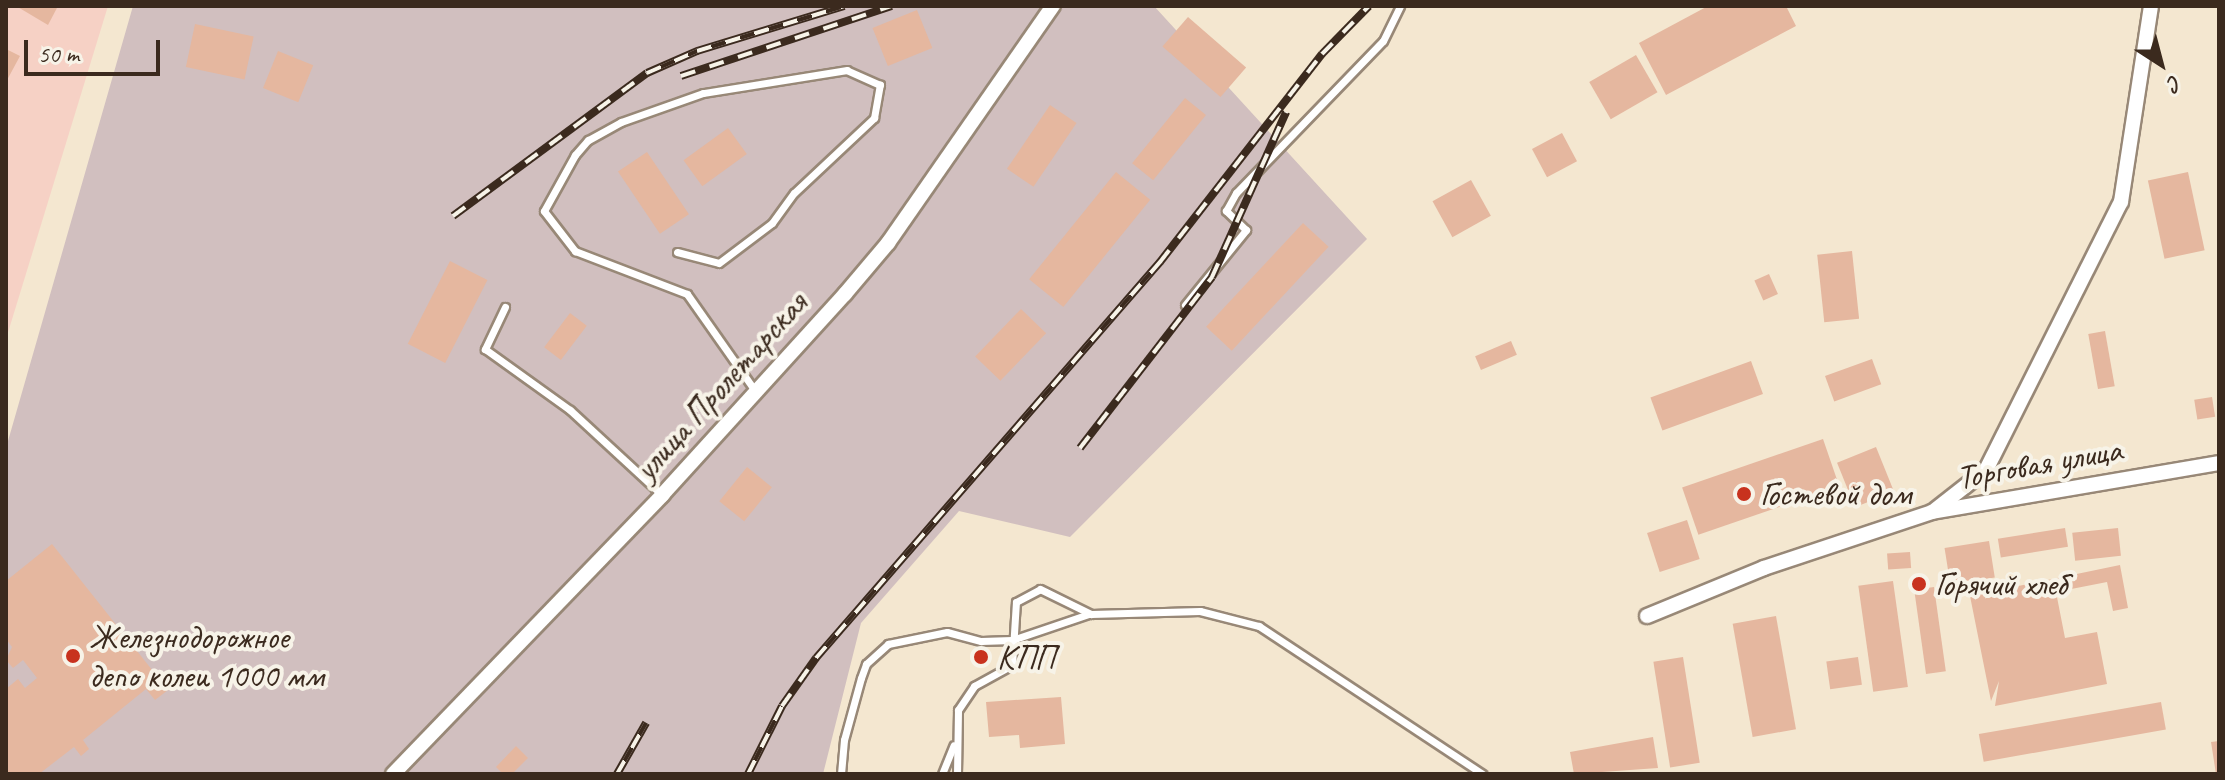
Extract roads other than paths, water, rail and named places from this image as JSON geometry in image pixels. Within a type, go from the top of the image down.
[{"type":"street","name":"улица Пролетарская","points":[[393,774],[662,495],[757,393],[888,243],[1053,6]]},
{"type":"street","points":[[1932,512],[1986,470],[2121,202],[2151,6]]},
{"type":"street","name":"Торговая улица","points":[[1647,616],[1764,568],[1932,512],[2219,463]]},
{"type":"lane","points":[[1185,305],[1246,230],[1226,211],[1236,193],[1383,41],[1400,6]]},
{"type":"lane","points":[[677,252],[719,263],[772,223],[794,193],[874,118],[880,85],[847,70],[703,93],[621,122],[581,148],[544,211],[575,251],[687,294],[757,393]]},
{"type":"lane","points":[[505,307],[485,349],[570,410],[662,495]]},
{"type":"lane","points":[[942,774],[955,743],[965,697],[988,675],[1012,665],[1016,602],[1030,591],[1052,591],[1091,614]]},
{"type":"lane","points":[[841,774],[855,694],[875,653],[901,640],[947,632],[981,641],[1012,640],[1091,614],[1200,611],[1259,626],[1483,774]]},
{"type":"lane","points":[[955,743],[957,774]]},
{"type":"railway","points":[[453,216],[647,73],[697,51],[844,6]]},
{"type":"railway","points":[[681,76],[892,6]]},
{"type":"railway","points":[[748,774],[782,706],[816,658],[1160,262],[1322,54],[1369,6]]},
{"type":"railway","points":[[1080,448],[1212,277],[1286,112]]},
{"type":"railway","points":[[617,774],[646,723]]},
{"type":"place","name":"Гостевой дом","points":[[1744,494]]},
{"type":"place","name":"Горячий хлеб","points":[[1919,584]]},
{"type":"place","name":"Железнодорожное депо колеи 1000 мм","points":[[73,656]]},
{"type":"place","name":"КПП","points":[[981,657]]}]
